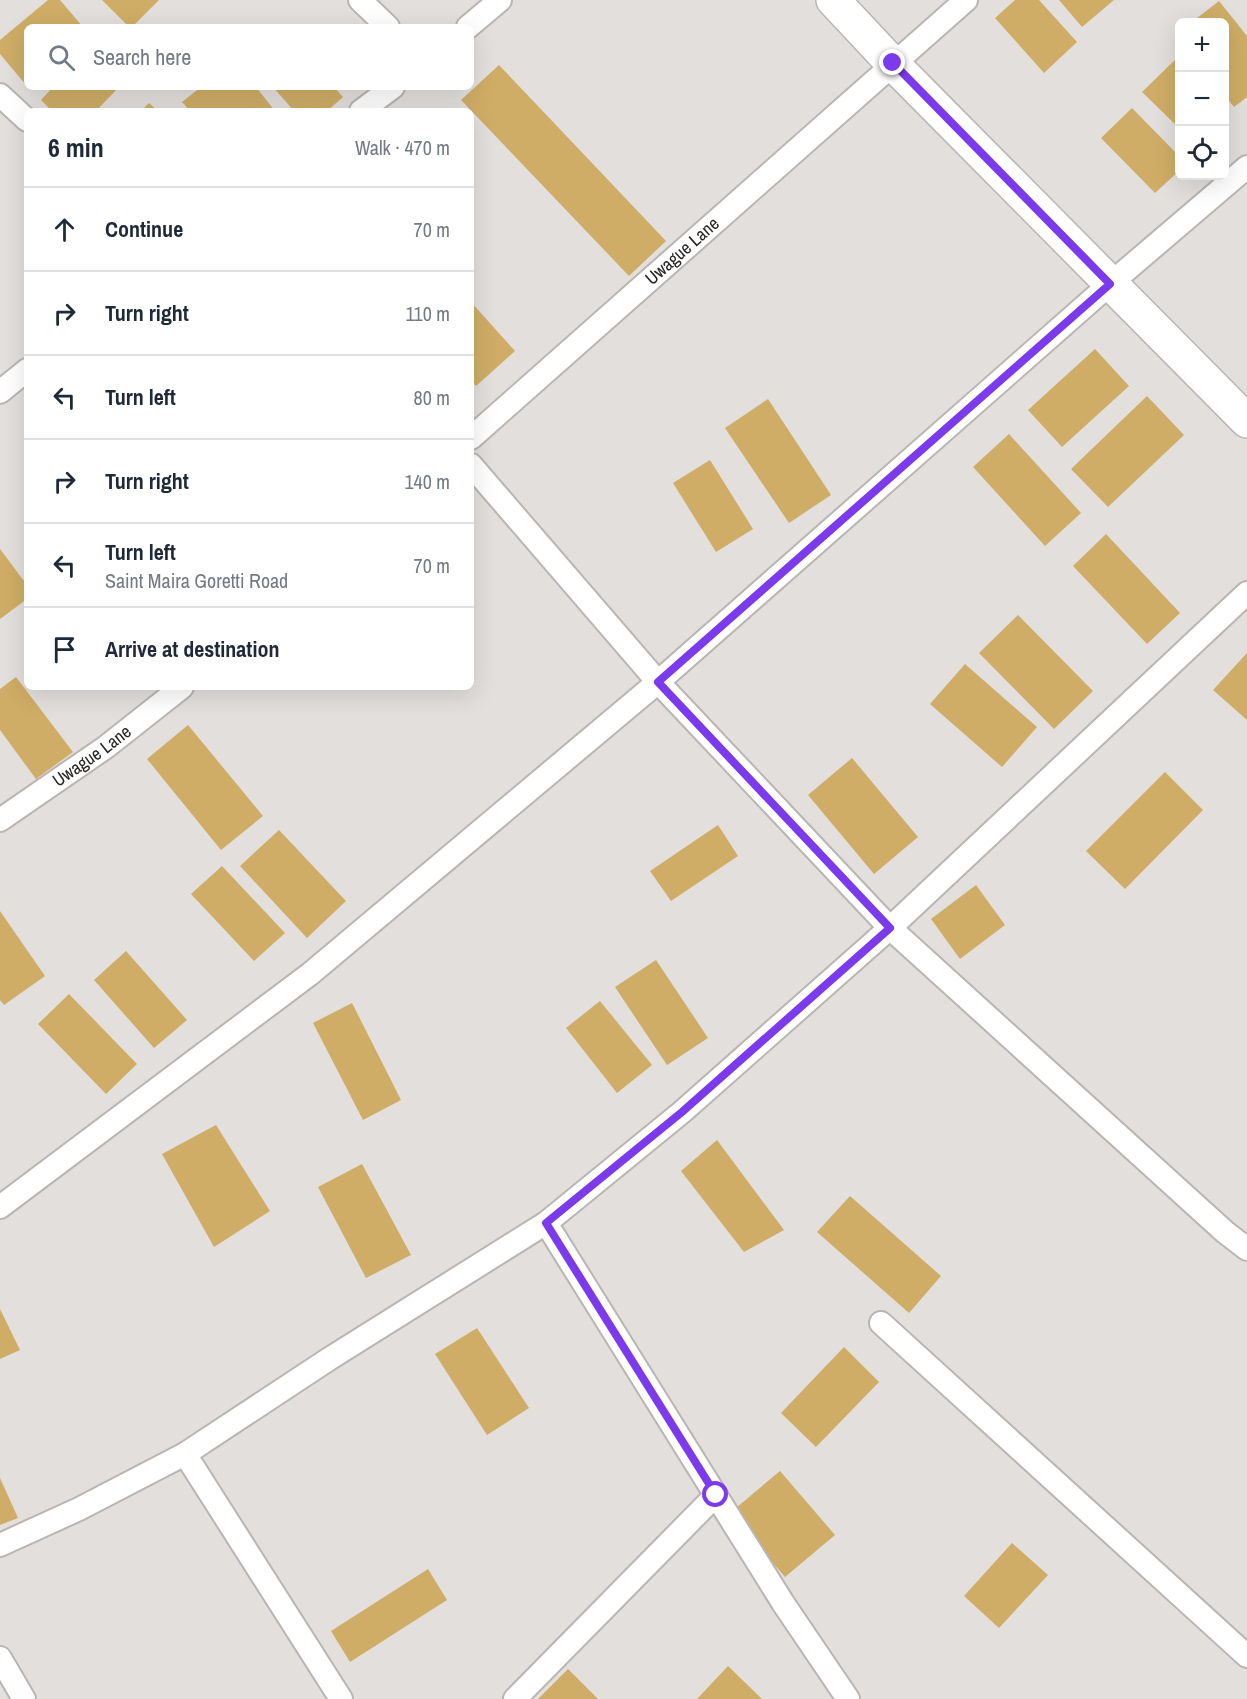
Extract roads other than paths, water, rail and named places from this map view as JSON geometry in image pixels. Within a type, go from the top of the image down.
[{"type":"street","points":[[360,0],[385,24]]},
{"type":"street","points":[[472,24],[500,0]]},
{"type":"street","points":[[833,0],[1247,421]]},
{"type":"street","name":"Uwague Lane","points":[[474,435],[966,0]]},
{"type":"street","points":[[365,108],[389,90]]},
{"type":"street","points":[[0,95],[24,117]]},
{"type":"street","points":[[0,1207],[310,974],[658,682],[1110,284],[1247,167]]},
{"type":"street","points":[[0,392],[24,372]]},
{"type":"street","points":[[474,468],[658,682],[890,928],[1225,1232],[1247,1249]]},
{"type":"street","points":[[0,1545],[79,1509],[185,1454],[329,1359],[546,1223],[682,1112],[890,928],[1247,592]]},
{"type":"street","name":"Uwague Lane","points":[[0,820],[106,747],[178,690]]},
{"type":"street","points":[[546,1223],[783,1604],[848,1699]]},
{"type":"street","points":[[881,1323],[1247,1656]]},
{"type":"street","points":[[185,1454],[341,1699]]},
{"type":"street","points":[[515,1699],[716,1495]]},
{"type":"street","points":[[0,1658],[24,1699]]}]
